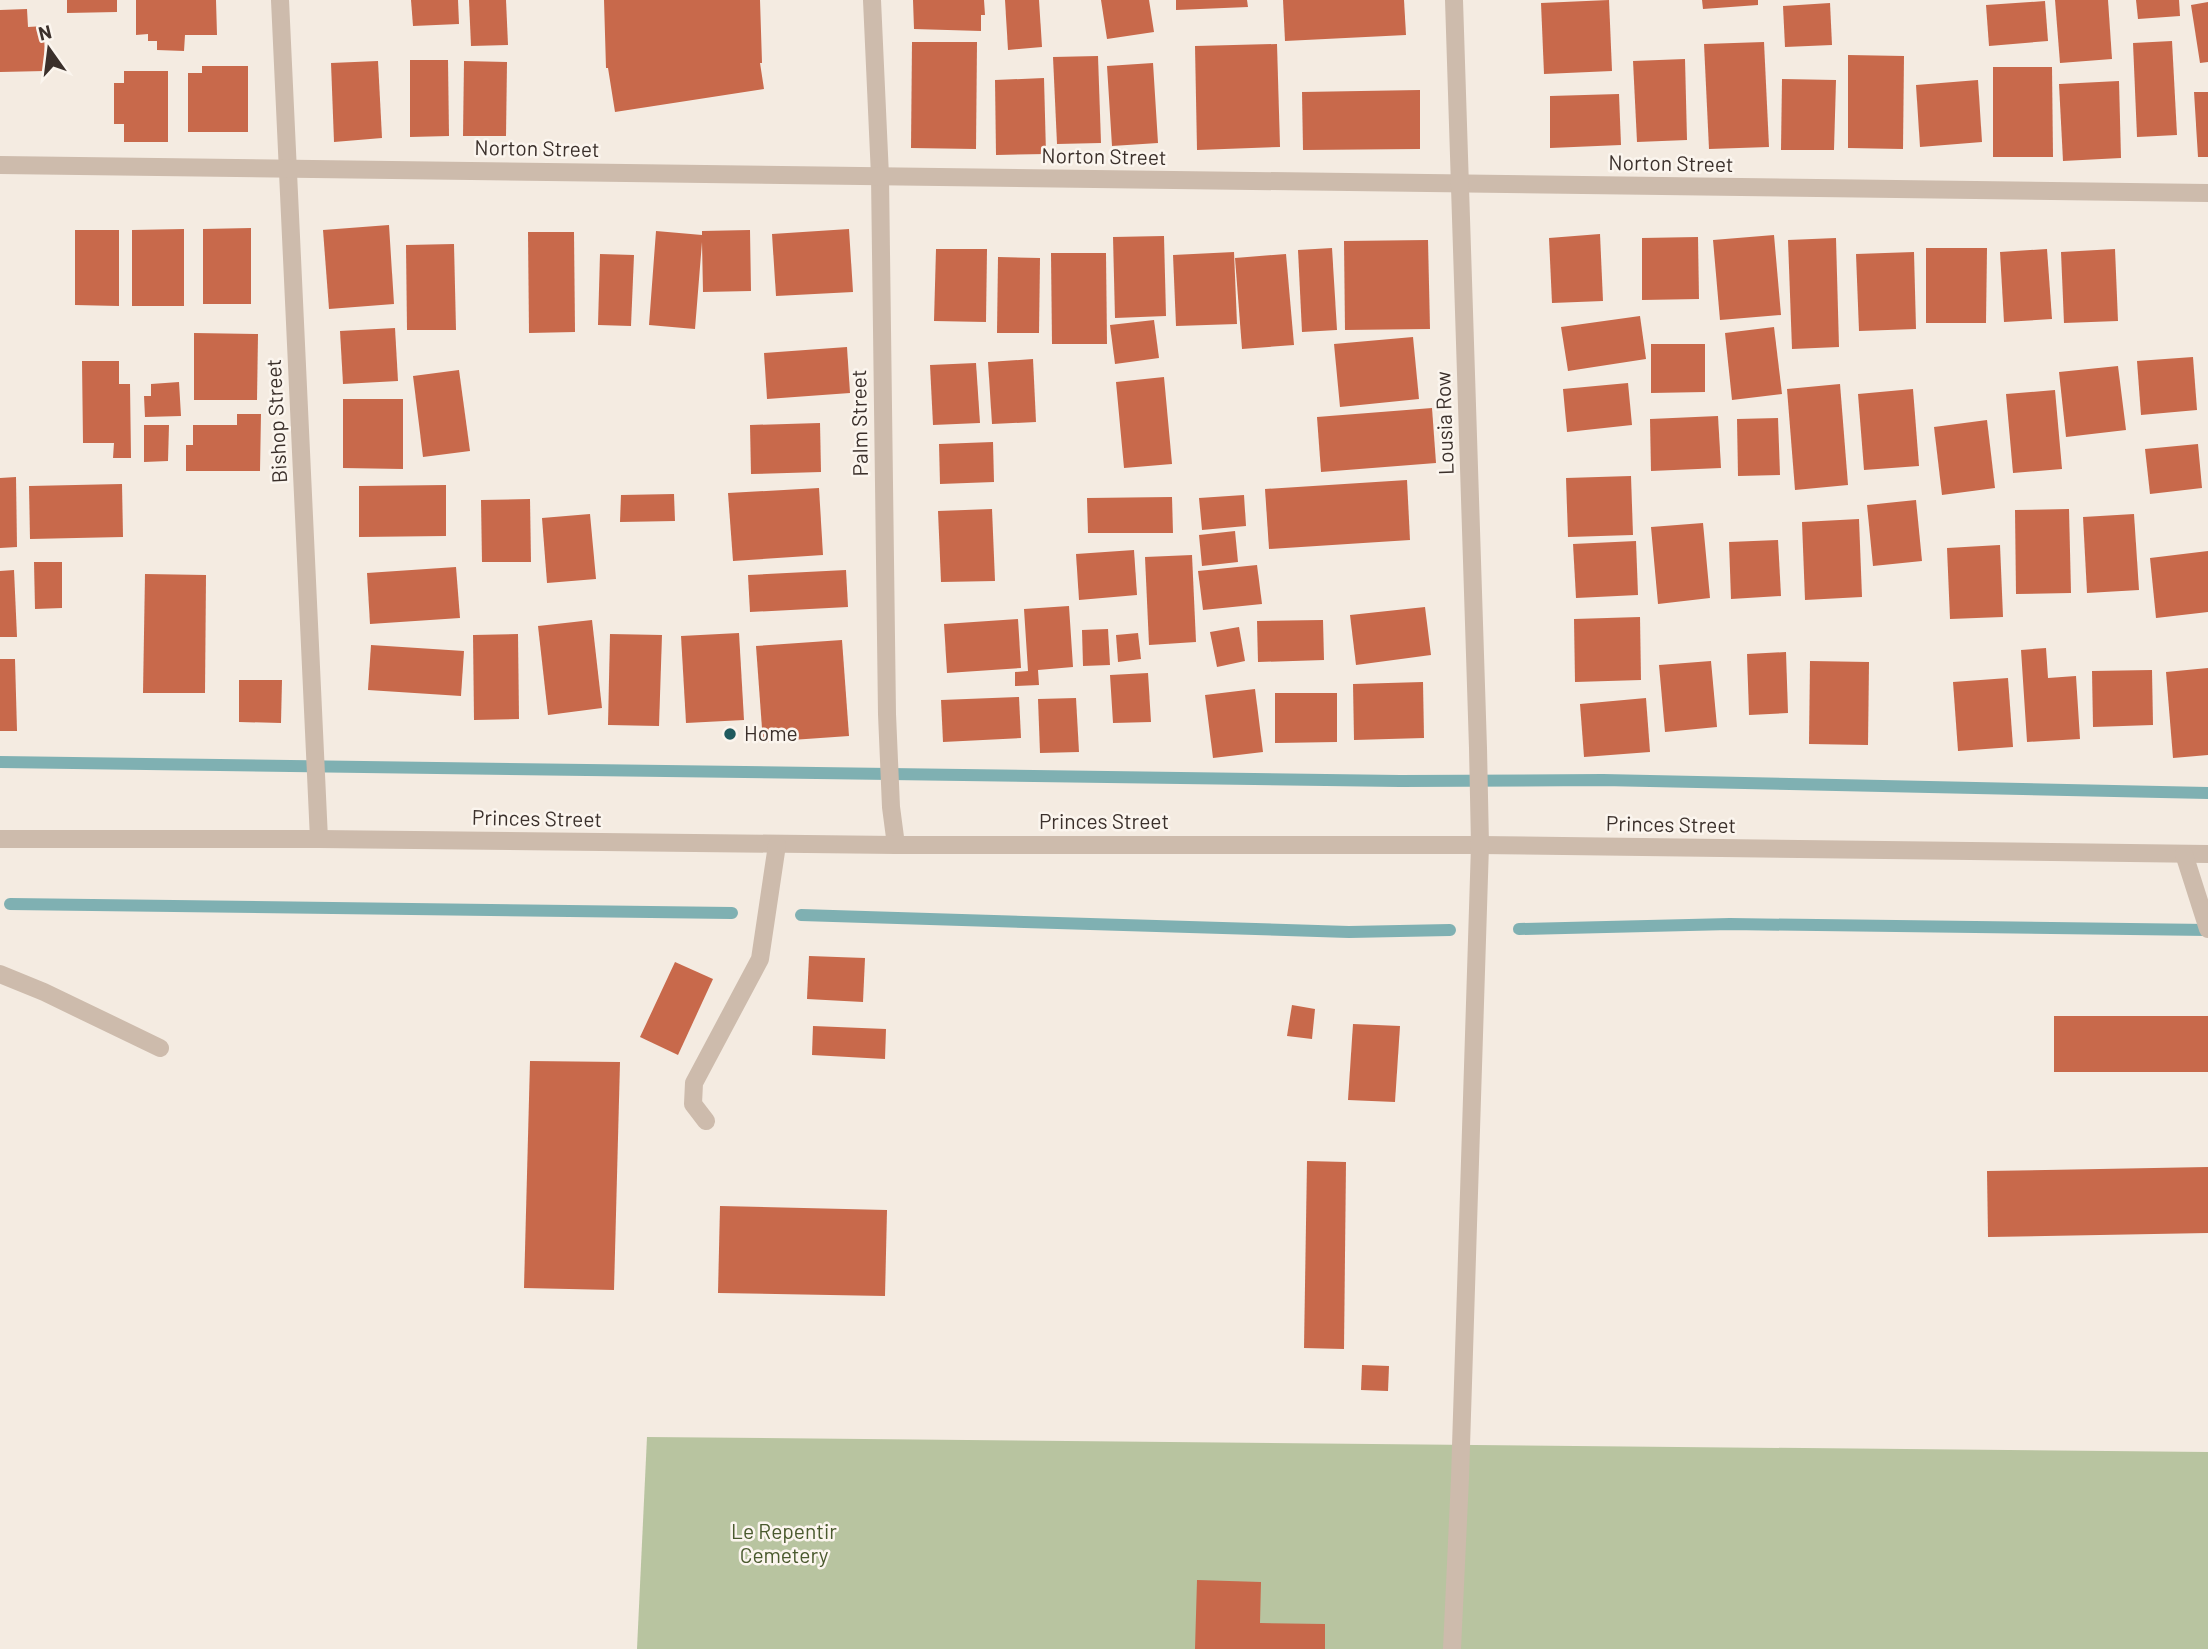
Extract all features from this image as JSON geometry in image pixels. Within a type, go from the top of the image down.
[{"type":"street","name":"Bishop Street","points":[[280,0],[319,839]]},
{"type":"street","name":"Palm Street","points":[[872,0],[880,176],[887,715],[891,807],[896,845]]},
{"type":"street","name":"Lousia Row","points":[[1452,1649],[1480,845],[1454,0]]},
{"type":"street","name":"Norton Street","points":[[0,166],[2208,193]]},
{"type":"street","name":"Princes Street","points":[[0,839],[319,839],[777,845],[1480,845],[2208,855]]},
{"type":"street","points":[[706,1121],[692,1104],[694,1083],[760,959],[777,845]]},
{"type":"street","points":[[2184,854],[2207,924]]},
{"type":"street","points":[[0,974],[44,992],[160,1048]]},
{"type":"green space","name":"Le Repentir Cemetery","points":[[647,1437],[2208,1452],[2208,1649],[637,1649]]},
{"type":"building","points":[[67,0],[117,0],[117,12],[67,13]]},
{"type":"building","points":[[136,0],[216,0],[217,35],[185,35],[184,51],[157,50],[157,41],[148,41],[148,34],[136,35]]},
{"type":"building","points":[[411,0],[458,0],[459,24],[413,26]]},
{"type":"building","points":[[469,0],[506,0],[508,45],[471,46]]},
{"type":"building","points":[[604,0],[760,0],[760,63],[764,89],[615,112],[606,68]]},
{"type":"building","points":[[913,0],[984,0],[985,15],[981,15],[981,31],[914,29]]},
{"type":"building","points":[[1005,0],[1039,0],[1042,47],[1008,50]]},
{"type":"building","points":[[1101,0],[1149,0],[1154,32],[1107,39]]},
{"type":"building","points":[[1176,0],[1247,0],[1248,7],[1176,10]]},
{"type":"building","points":[[1283,0],[1404,0],[1406,35],[1285,41]]},
{"type":"building","points":[[1609,0],[1612,71],[1544,74],[1541,3]]},
{"type":"building","points":[[1702,0],[1758,0],[1758,5],[1703,9]]},
{"type":"building","points":[[2055,0],[2108,0],[2112,59],[2060,63]]},
{"type":"building","points":[[2136,0],[2179,0],[2180,16],[2138,19]]},
{"type":"building","points":[[2045,1],[2048,41],[1989,46],[1986,5]]},
{"type":"building","points":[[2208,2],[2208,62],[2200,63],[2191,5]]},
{"type":"building","points":[[1830,3],[1832,45],[1785,47],[1783,6]]},
{"type":"building","points":[[27,9],[28,27],[44,26],[45,71],[0,72],[0,10]]},
{"type":"building","points":[[2172,41],[2177,135],[2137,137],[2133,43]]},
{"type":"building","points":[[912,42],[977,42],[976,149],[911,148]]},
{"type":"building","points":[[1764,42],[1769,147],[1709,149],[1704,44]]},
{"type":"building","points":[[1277,44],[1280,147],[1197,150],[1195,46]]},
{"type":"building","points":[[1848,55],[1904,56],[1903,149],[1848,148]]},
{"type":"building","points":[[1098,56],[1101,143],[1057,144],[1053,57]]},
{"type":"building","points":[[1685,59],[1687,140],[1637,142],[1633,61]]},
{"type":"building","points":[[410,60],[448,60],[449,136],[410,137]]},
{"type":"building","points":[[378,61],[382,138],[334,142],[331,63]]},
{"type":"building","points":[[464,61],[507,62],[506,136],[463,136]]},
{"type":"building","points":[[1153,63],[1158,143],[1112,146],[1107,66]]},
{"type":"building","points":[[202,66],[248,66],[248,132],[188,132],[188,73],[202,73]]},
{"type":"building","points":[[1993,67],[2052,67],[2053,157],[1993,157]]},
{"type":"building","points":[[124,71],[168,71],[168,142],[124,142],[124,124],[114,124],[114,83],[124,83]]},
{"type":"building","points":[[1044,78],[1046,154],[996,155],[995,80]]},
{"type":"building","points":[[1782,79],[1836,80],[1834,150],[1781,150]]},
{"type":"building","points":[[1978,80],[1982,142],[1920,147],[1916,85]]},
{"type":"building","points":[[2119,81],[2121,158],[2063,161],[2059,84]]},
{"type":"building","points":[[1420,90],[1420,149],[1303,150],[1302,92]]},
{"type":"building","points":[[2194,92],[2208,92],[2208,157],[2198,157]]},
{"type":"building","points":[[1619,94],[1621,145],[1550,148],[1550,96]]},
{"type":"building","points":[[389,225],[394,304],[329,309],[323,230]]},
{"type":"building","points":[[251,228],[251,304],[203,304],[203,229]]},
{"type":"building","points":[[184,229],[184,306],[132,306],[132,230]]},
{"type":"building","points":[[849,229],[853,292],[776,296],[772,234]]},
{"type":"building","points":[[75,230],[119,230],[119,306],[75,305]]},
{"type":"building","points":[[750,230],[751,291],[703,292],[702,242],[695,329],[649,325],[656,231],[702,235],[702,231]]},
{"type":"building","points":[[528,232],[574,232],[575,332],[529,333]]},
{"type":"building","points":[[1600,234],[1603,301],[1552,303],[1549,238]]},
{"type":"building","points":[[1774,235],[1781,315],[1720,320],[1713,240]]},
{"type":"building","points":[[1164,236],[1166,316],[1115,318],[1113,237]]},
{"type":"building","points":[[1698,237],[1699,299],[1642,300],[1642,238]]},
{"type":"building","points":[[1836,238],[1839,347],[1792,349],[1788,240]]},
{"type":"building","points":[[1428,240],[1430,329],[1345,330],[1344,241]]},
{"type":"building","points":[[454,244],[456,330],[407,330],[406,245]]},
{"type":"building","points":[[1332,248],[1337,330],[1302,332],[1298,250]]},
{"type":"building","points":[[1926,248],[1987,248],[1986,323],[1926,323]]},
{"type":"building","points":[[936,249],[987,249],[986,322],[934,321]]},
{"type":"building","points":[[2047,249],[2052,319],[2004,322],[2000,252]]},
{"type":"building","points":[[2115,249],[2118,321],[2064,323],[2061,252]]},
{"type":"building","points":[[1234,252],[1237,324],[1176,326],[1173,255]]},
{"type":"building","points":[[1914,252],[1916,329],[1859,331],[1856,254]]},
{"type":"building","points":[[1051,253],[1106,253],[1107,344],[1052,344]]},
{"type":"building","points":[[600,254],[634,255],[631,326],[598,325]]},
{"type":"building","points":[[1286,254],[1294,345],[1242,349],[1235,258]]},
{"type":"building","points":[[998,257],[1040,258],[1039,333],[997,333]]},
{"type":"building","points":[[1640,316],[1646,359],[1568,371],[1561,327]]},
{"type":"building","points":[[1154,320],[1159,358],[1115,364],[1110,325]]},
{"type":"building","points":[[1774,327],[1782,394],[1732,400],[1725,333]]},
{"type":"building","points":[[395,328],[398,381],[343,384],[340,331]]},
{"type":"building","points":[[194,333],[258,334],[257,400],[194,400]]},
{"type":"building","points":[[1413,337],[1419,399],[1340,407],[1334,344]]},
{"type":"building","points":[[1651,344],[1705,344],[1705,392],[1651,393]]},
{"type":"building","points":[[847,347],[850,393],[767,399],[764,353]]},
{"type":"building","points":[[2193,357],[2197,410],[2141,415],[2137,361]]},
{"type":"building","points":[[1033,359],[1036,422],[992,424],[988,362]]},
{"type":"building","points":[[82,361],[119,361],[119,384],[130,384],[131,458],[113,458],[114,443],[83,443]]},
{"type":"building","points":[[976,363],[980,423],[933,425],[930,365]]},
{"type":"building","points":[[2118,366],[2126,430],[2066,437],[2059,372]]},
{"type":"building","points":[[459,370],[470,451],[423,457],[413,376]]},
{"type":"building","points":[[1164,377],[1172,464],[1124,468],[1116,382]]},
{"type":"building","points":[[179,382],[181,416],[145,417],[144,396],[151,396],[151,384]]},
{"type":"building","points":[[1628,383],[1632,425],[1567,432],[1563,389]]},
{"type":"building","points":[[1840,384],[1848,485],[1795,490],[1787,389]]},
{"type":"building","points":[[1913,389],[1919,466],[1864,470],[1858,394]]},
{"type":"building","points":[[2055,390],[2062,469],[2013,473],[2006,394]]},
{"type":"building","points":[[343,399],[403,399],[403,469],[343,468]]},
{"type":"building","points":[[1432,408],[1436,463],[1321,472],[1317,417]]},
{"type":"building","points":[[237,414],[261,414],[260,471],[186,471],[186,445],[193,445],[193,425],[237,425]]},
{"type":"building","points":[[1718,416],[1721,468],[1651,471],[1650,419]]},
{"type":"building","points":[[1778,418],[1780,475],[1738,476],[1737,419]]},
{"type":"building","points":[[1987,420],[1995,488],[1942,495],[1934,427]]},
{"type":"building","points":[[820,423],[821,472],[751,474],[750,425]]},
{"type":"building","points":[[144,425],[169,425],[168,461],[144,462]]},
{"type":"building","points":[[993,442],[994,482],[940,484],[939,444]]},
{"type":"building","points":[[2198,444],[2202,488],[2150,494],[2145,449]]},
{"type":"building","points":[[1631,476],[1633,535],[1568,537],[1566,478]]},
{"type":"building","points":[[16,477],[17,547],[0,548],[0,478]]},
{"type":"building","points":[[1407,480],[1410,540],[1269,549],[1265,489]]},
{"type":"building","points":[[122,484],[123,537],[30,539],[29,486]]},
{"type":"building","points":[[446,485],[446,536],[359,537],[359,486]]},
{"type":"building","points":[[819,488],[823,555],[733,561],[728,493]]},
{"type":"building","points":[[674,494],[675,521],[620,522],[621,495]]},
{"type":"building","points":[[1244,495],[1246,526],[1202,530],[1199,498]]},
{"type":"building","points":[[1172,497],[1173,533],[1088,533],[1087,498]]},
{"type":"building","points":[[530,499],[531,562],[482,562],[481,500]]},
{"type":"building","points":[[1916,500],[1922,561],[1873,566],[1867,505]]},
{"type":"building","points":[[992,509],[995,581],[941,582],[938,511]]},
{"type":"building","points":[[2069,509],[2071,593],[2016,594],[2015,510]]},
{"type":"building","points":[[590,514],[596,579],[547,583],[542,518]]},
{"type":"building","points":[[2134,514],[2139,590],[2087,593],[2083,517]]},
{"type":"building","points":[[1859,519],[1862,597],[1805,600],[1802,522]]},
{"type":"building","points":[[1703,523],[1710,598],[1658,604],[1651,527]]},
{"type":"building","points":[[1235,531],[1238,562],[1202,566],[1199,535]]},
{"type":"building","points":[[1778,540],[1781,596],[1731,599],[1729,542]]},
{"type":"building","points":[[1636,541],[1638,595],[1576,598],[1573,544]]},
{"type":"building","points":[[2000,545],[2003,617],[1950,619],[1947,548]]},
{"type":"building","points":[[1134,550],[1137,595],[1079,600],[1076,554]]},
{"type":"building","points":[[2208,551],[2208,612],[2156,618],[2150,558]]},
{"type":"building","points":[[1192,555],[1196,642],[1149,645],[1145,557]]},
{"type":"building","points":[[34,562],[62,562],[62,608],[35,609]]},
{"type":"building","points":[[1257,565],[1262,604],[1203,610],[1198,571]]},
{"type":"building","points":[[456,567],[460,618],[370,624],[367,573]]},
{"type":"building","points":[[14,570],[17,637],[0,637],[0,571]]},
{"type":"building","points":[[846,570],[848,607],[750,612],[748,575]]},
{"type":"building","points":[[145,574],[206,575],[205,693],[143,693]]},
{"type":"building","points":[[1069,606],[1073,667],[1038,670],[1039,685],[1015,686],[1015,672],[1028,671],[1024,609]]},
{"type":"building","points":[[1425,607],[1431,655],[1356,665],[1350,615]]},
{"type":"building","points":[[1640,617],[1641,680],[1575,682],[1574,619]]},
{"type":"building","points":[[1018,619],[1021,668],[947,673],[944,624]]},
{"type":"building","points":[[592,620],[602,708],[548,715],[538,626]]},
{"type":"building","points":[[1323,620],[1324,660],[1258,662],[1257,621]]},
{"type":"building","points":[[1239,627],[1245,661],[1217,667],[1210,632]]},
{"type":"building","points":[[1108,629],[1110,665],[1083,666],[1082,630]]},
{"type":"building","points":[[739,633],[744,720],[686,723],[681,636]]},
{"type":"building","points":[[1138,633],[1141,659],[1118,662],[1116,635]]},
{"type":"building","points":[[518,634],[519,719],[474,720],[473,635]]},
{"type":"building","points":[[610,634],[662,635],[659,726],[608,725]]},
{"type":"building","points":[[842,640],[849,736],[763,742],[756,646]]},
{"type":"building","points":[[371,645],[464,651],[461,696],[368,690]]},
{"type":"building","points":[[2046,648],[2048,678],[2076,676],[2080,739],[2027,742],[2021,650]]},
{"type":"building","points":[[1786,652],[1788,713],[1749,715],[1747,654]]},
{"type":"building","points":[[0,659],[15,659],[17,731],[0,731]]},
{"type":"building","points":[[1711,661],[1717,727],[1665,732],[1659,665]]},
{"type":"building","points":[[1810,661],[1869,662],[1868,745],[1809,744]]},
{"type":"building","points":[[2208,668],[2208,755],[2173,758],[2166,672]]},
{"type":"building","points":[[2152,670],[2153,725],[2093,727],[2092,671]]},
{"type":"building","points":[[1148,673],[1151,722],[1113,723],[1110,675]]},
{"type":"building","points":[[2008,678],[2013,747],[1958,751],[1953,682]]},
{"type":"building","points":[[239,680],[282,680],[281,723],[239,722]]},
{"type":"building","points":[[1423,682],[1424,738],[1354,740],[1353,684]]},
{"type":"building","points":[[1255,689],[1263,752],[1213,758],[1205,695]]},
{"type":"building","points":[[1275,693],[1337,693],[1337,742],[1275,743]]},
{"type":"building","points":[[1019,697],[1021,738],[943,742],[941,700]]},
{"type":"building","points":[[1076,698],[1079,752],[1040,753],[1038,699]]},
{"type":"building","points":[[1646,698],[1650,752],[1584,757],[1580,704]]},
{"type":"building","points":[[809,956],[865,958],[863,1002],[807,999]]},
{"type":"building","points":[[675,962],[713,979],[678,1055],[640,1037]]},
{"type":"building","points":[[1292,1005],[1315,1009],[1312,1039],[1287,1036]]},
{"type":"building","points":[[2054,1016],[2208,1016],[2208,1072],[2054,1072]]},
{"type":"building","points":[[1353,1024],[1400,1026],[1395,1102],[1348,1100]]},
{"type":"building","points":[[813,1026],[886,1029],[885,1059],[812,1055]]},
{"type":"building","points":[[530,1061],[620,1062],[614,1290],[524,1288]]},
{"type":"building","points":[[1307,1161],[1346,1162],[1344,1349],[1304,1348]]},
{"type":"building","points":[[2208,1167],[2208,1233],[1988,1237],[1987,1171]]},
{"type":"building","points":[[720,1206],[887,1210],[885,1296],[718,1293]]},
{"type":"building","points":[[1362,1365],[1389,1366],[1388,1391],[1361,1390]]},
{"type":"building","points":[[1197,1580],[1261,1582],[1260,1623],[1325,1624],[1325,1649],[1195,1649]]},
{"type":"waterway","points":[[0,762],[1400,781],[1603,780],[2208,793]]},
{"type":"waterway","points":[[10,904],[732,913]]},
{"type":"waterway","points":[[801,915],[1349,932],[1450,930]]},
{"type":"waterway","points":[[1519,929],[1730,924],[2208,930]]},
{"type":"place","name":"Home","points":[[730,734]]}]
